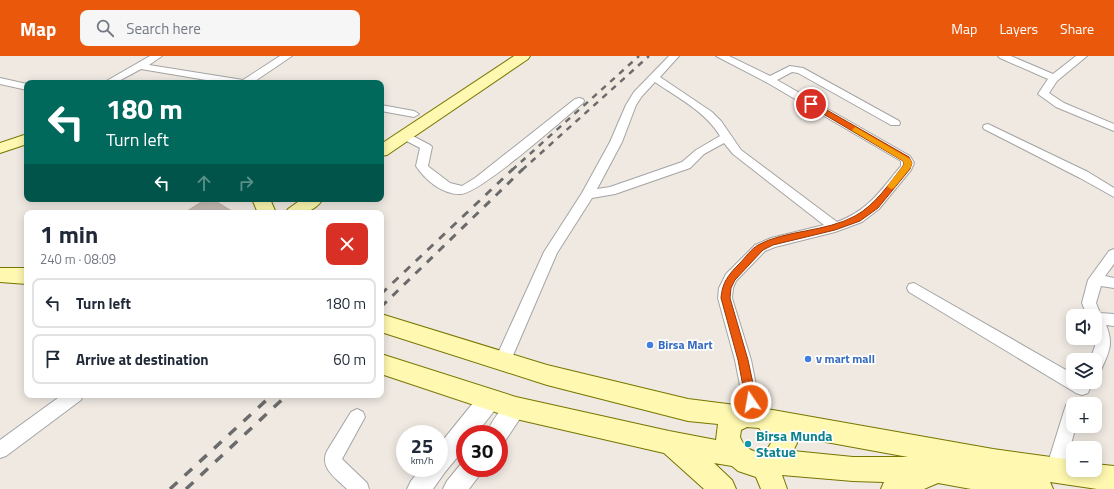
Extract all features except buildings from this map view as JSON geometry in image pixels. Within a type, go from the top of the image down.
[{"type":"main road","points":[[388,129],[414,114],[500,56]]},
{"type":"main road","points":[[384,149],[524,56]]},
{"type":"main road","points":[[0,148],[24,140]]},
{"type":"main road","points":[[298,210],[310,202]]},
{"type":"main road","points":[[0,275],[24,276]]},
{"type":"main road","points":[[386,325],[547,375],[688,410],[754,417],[993,461],[1047,479]]},
{"type":"main road","points":[[384,365],[516,408],[669,443],[736,455],[748,462],[853,469],[936,470],[1047,479],[1114,479]]},
{"type":"main road","points":[[736,455],[729,443],[727,431],[732,422],[754,417],[777,430],[784,443],[781,453],[769,463]]},
{"type":"main road","points":[[669,443],[723,489]]},
{"type":"main road","points":[[769,463],[774,489]]},
{"type":"main road","points":[[894,489],[936,470]]},
{"type":"street","points":[[114,80],[157,56]]},
{"type":"street","points":[[250,80],[287,56]]},
{"type":"street","points":[[502,362],[551,252],[588,194],[616,142],[631,105],[638,94],[674,56]]},
{"type":"street","points":[[721,56],[770,80],[906,159],[908,163],[907,167],[875,206],[857,219],[835,227],[771,243],[760,248],[731,278],[726,288],[725,298],[743,360],[754,417]]},
{"type":"street","points":[[1003,56],[1055,78]]},
{"type":"street","points":[[1082,56],[1055,78],[1043,94],[1046,97],[1114,128]]},
{"type":"street","points":[[140,66],[224,80]]},
{"type":"street","points":[[770,80],[790,69],[800,70],[895,123]]},
{"type":"street","points":[[654,78],[710,116],[720,126],[726,138],[738,152],[835,227]]},
{"type":"street","points":[[0,82],[24,86]]},
{"type":"street","points":[[403,135],[426,147],[422,166],[434,179],[448,186],[462,190],[472,186],[509,158],[579,101]]},
{"type":"street","points":[[384,109],[414,114]]},
{"type":"street","points":[[988,127],[1114,193]]},
{"type":"street","points":[[588,194],[611,191],[686,165],[700,152],[726,138]]},
{"type":"street","points":[[1092,309],[1090,303],[1095,280],[1114,254]]},
{"type":"street","points":[[1095,280],[1114,283]]},
{"type":"street","points":[[914,288],[1066,375]]},
{"type":"street","points":[[1102,318],[1114,320]]},
{"type":"street","points":[[1102,336],[1104,349],[1102,353]]},
{"type":"street","points":[[0,450],[71,398]]},
{"type":"street","points":[[448,452],[490,399]]},
{"type":"street","points":[[504,425],[516,408]]},
{"type":"street","points":[[357,417],[333,457],[333,463],[360,489]]},
{"type":"street","points":[[1047,479],[1066,427]]},
{"type":"street","points":[[419,489],[428,477]]},
{"type":"street","points":[[455,489],[464,477]]},
{"type":"railway","points":[[512,170],[639,56]]},
{"type":"railway","points":[[522,170],[649,56]]},
{"type":"railway","points":[[384,291],[513,169]]},
{"type":"railway","points":[[384,304],[523,169]]},
{"type":"railway","points":[[170,489],[269,398]]},
{"type":"railway","points":[[186,489],[284,398]]},
{"type":"slow traffic","points":[[855,130],[906,159],[908,163],[907,167],[891,186]]},
{"type":"place","name":"Birsa Mart","points":[[650,345]]},
{"type":"place","name":"v mart mall","points":[[808,359]]},
{"type":"place","name":"Birsa Munda Statue","points":[[748,444]]},
{"type":"route","points":[[751,402],[743,360],[725,298],[726,288],[731,278],[751,255],[760,248],[771,243],[835,227],[857,219],[875,206],[907,167],[908,163],[906,159],[811,104]]}]
